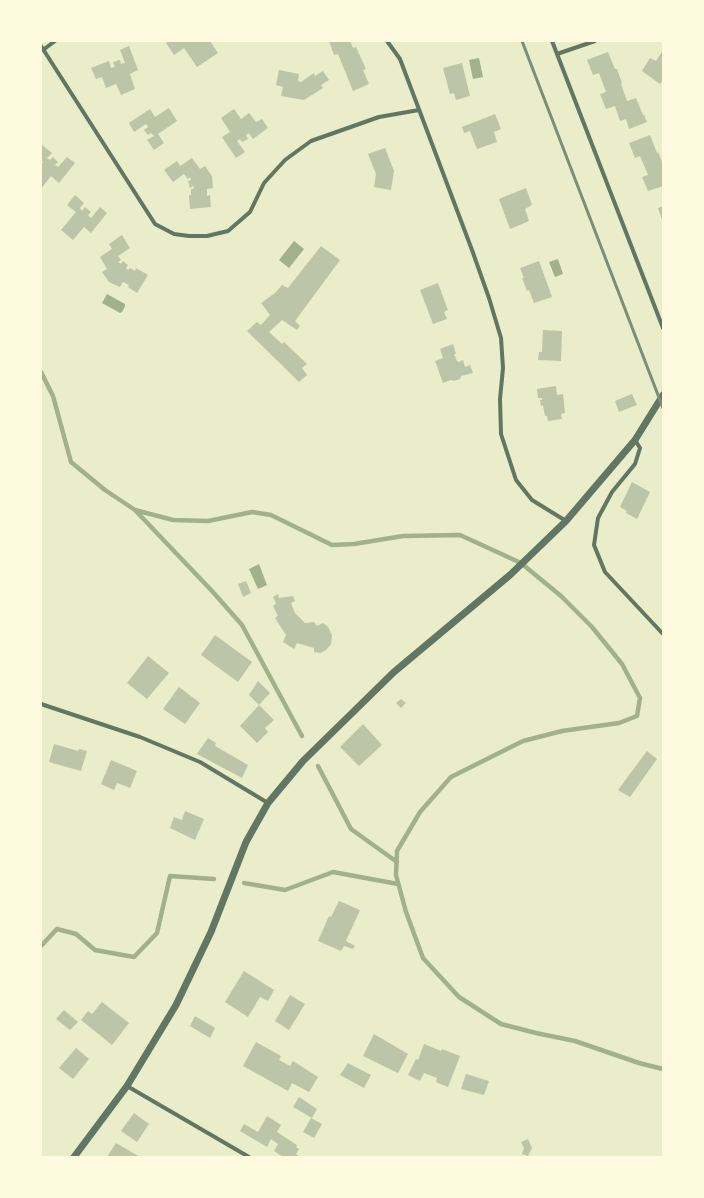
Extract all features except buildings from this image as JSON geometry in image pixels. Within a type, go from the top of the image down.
[{"type":"street","points":[[55,41],[42,48],[155,224],[174,234],[207,236],[228,231],[250,212],[264,183],[284,160],[312,141],[379,117],[419,110]]},
{"type":"street","points":[[387,41],[400,59],[474,257],[501,338],[503,368],[500,399],[501,434],[516,480],[532,500],[566,521]]},
{"type":"street","points":[[552,41],[663,328]]},
{"type":"street","points":[[557,54],[594,41]]},
{"type":"street","points":[[74,1157],[127,1086],[176,1005],[211,932],[246,842],[268,803],[303,761],[394,672],[510,575],[566,521],[634,440],[663,395]]},
{"type":"street","points":[[634,440],[640,448],[635,464],[612,492],[598,518],[594,545],[605,572],[663,634]]},
{"type":"street","points":[[41,704],[140,737],[200,762],[268,803]]},
{"type":"street","points":[[127,1086],[250,1157]]},
{"type":"shaded area","points":[[479,58],[483,77],[473,79],[469,60]]},
{"type":"shaded area","points":[[294,241],[304,249],[289,268],[279,260]]},
{"type":"shaded area","points":[[558,259],[563,274],[555,277],[549,262]]},
{"type":"shaded area","points":[[107,294],[125,304],[122,312],[120,313],[102,303]]},
{"type":"shaded area","points":[[259,564],[267,585],[258,589],[249,569]]},
{"type":"waterway","points":[[41,372],[53,396],[71,462],[105,490],[135,510],[173,520],[208,521],[252,512],[271,515],[332,545],[354,544],[403,536],[460,535],[521,563],[561,596],[592,627],[622,664],[640,698],[637,716],[619,723],[562,731],[523,741],[451,777],[420,812],[397,851],[396,875],[406,912],[423,958],[459,997],[501,1024],[575,1041],[639,1063],[663,1069]]},
{"type":"waterway","points":[[135,510],[242,625],[302,736]]},
{"type":"waterway","points":[[318,766],[351,829],[397,862]]},
{"type":"waterway","points":[[244,883],[285,890],[333,872],[398,884]]},
{"type":"waterway","points":[[41,946],[57,929],[76,934],[95,950],[134,957],[157,933],[170,876],[214,879]]},
{"type":"railway","points":[[522,41],[663,408]]}]
